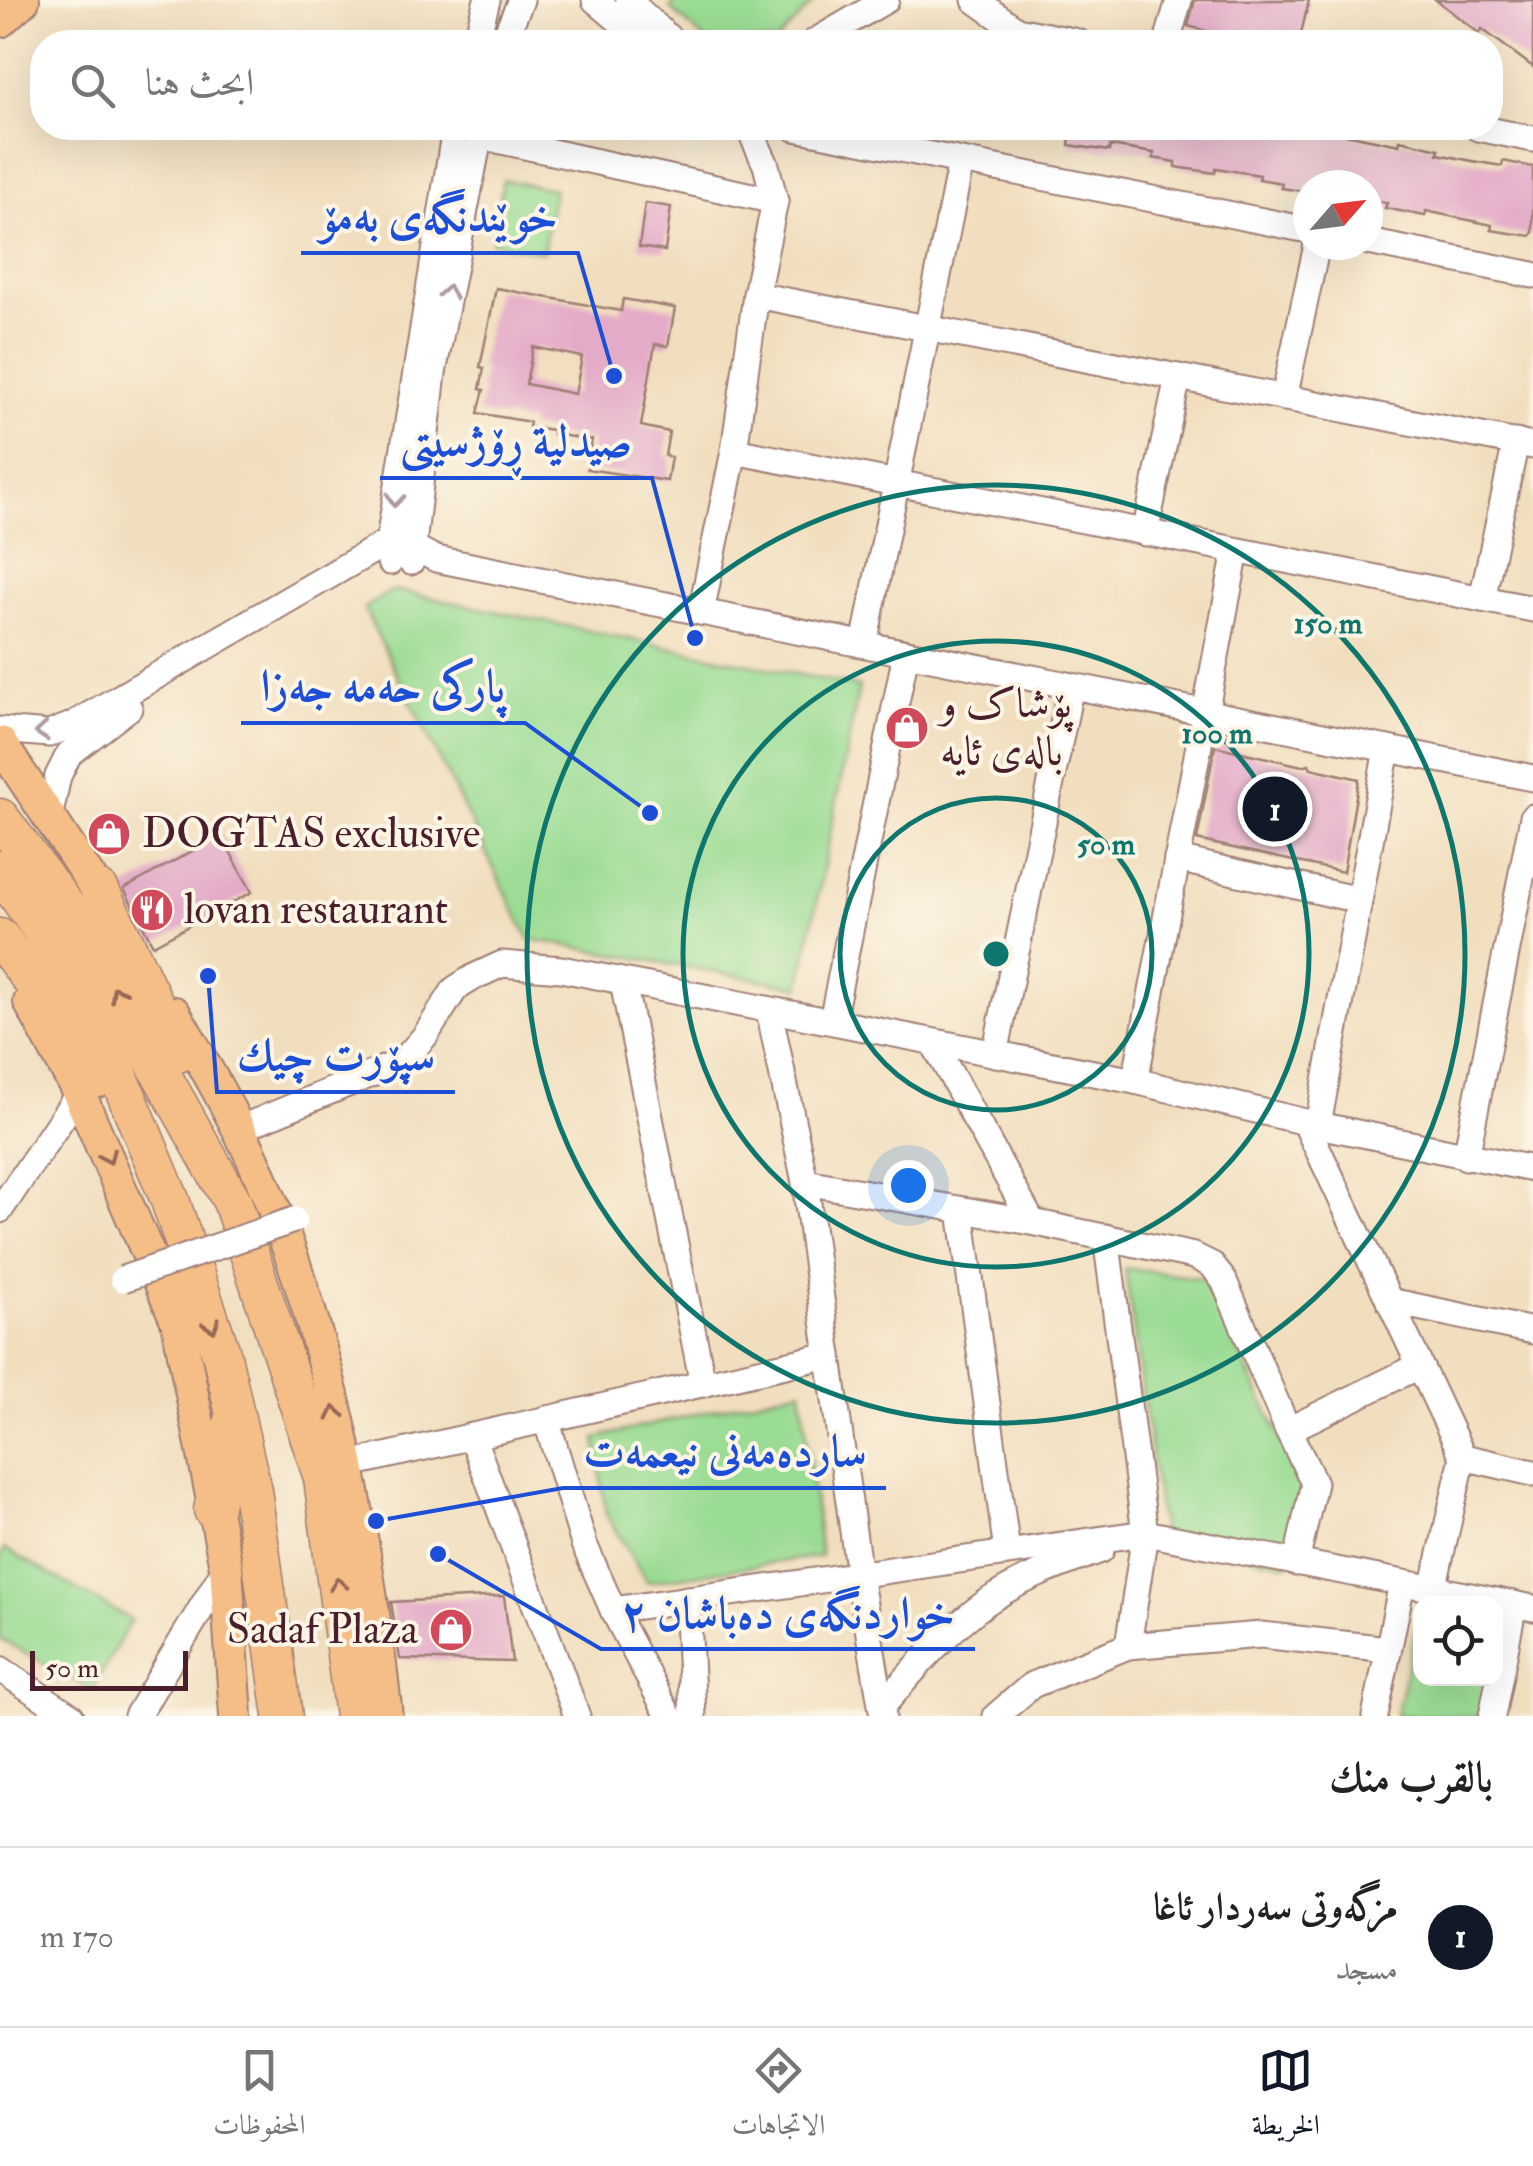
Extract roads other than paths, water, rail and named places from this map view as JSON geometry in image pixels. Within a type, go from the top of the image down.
[{"type":"highway","points":[[5,842],[74,918],[232,1201]]},
{"type":"highway","points":[[5,842],[41,929],[112,1060],[170,1200],[222,1356],[252,1490],[283,1716]]},
{"type":"highway","points":[[100,891],[200,1098],[232,1201],[362,1552]]},
{"type":"highway","points":[[0,942],[74,1042],[170,1200]]},
{"type":"highway","points":[[212,1510],[235,1413]]},
{"type":"highway","points":[[334,1471],[354,1716]]},
{"type":"main road","points":[[0,21],[22,0]]},
{"type":"main road","points":[[0,742],[100,891],[208,1070],[261,1177],[291,1258],[327,1377],[334,1471]]},
{"type":"main road","points":[[0,942],[80,1093],[178,1323],[226,1568],[236,1716]]},
{"type":"main road","points":[[362,1552],[386,1716]]},
{"type":"street","points":[[479,30],[487,0]]},
{"type":"street","points":[[507,30],[521,0]]},
{"type":"street","points":[[596,0],[630,30]]},
{"type":"street","points":[[628,0],[660,30]]},
{"type":"street","points":[[835,30],[886,0]]},
{"type":"street","points":[[975,0],[1017,30]]},
{"type":"street","points":[[1170,30],[1179,0]]},
{"type":"street","points":[[1503,133],[1533,139]]},
{"type":"street","points":[[408,554],[470,140]]},
{"type":"street","points":[[515,140],[775,201]]},
{"type":"street","points":[[701,612],[734,451],[756,295],[775,201],[766,165],[754,140]]},
{"type":"street","points":[[857,140],[1293,227]]},
{"type":"street","points":[[864,644],[961,160]]},
{"type":"street","points":[[1383,245],[1533,274]]},
{"type":"street","points":[[1284,398],[1314,260]]},
{"type":"street","points":[[756,295],[1524,444],[1482,599]]},
{"type":"street","points":[[1145,532],[1178,377]]},
{"type":"street","points":[[734,451],[1533,609]]},
{"type":"street","points":[[1135,1082],[1236,550]]},
{"type":"street","points":[[0,730],[30,734],[60,730],[408,554]]},
{"type":"street","points":[[50,814],[58,776],[68,754],[118,714],[367,570],[408,554],[1533,778]]},
{"type":"street","points":[[832,1021],[906,653]]},
{"type":"street","points":[[995,1054],[1071,686]]},
{"type":"street","points":[[1387,748],[1312,1123],[1462,1458],[1433,1589]]},
{"type":"street","points":[[1466,1157],[1533,818]]},
{"type":"street","points":[[1177,859],[1359,900]]},
{"type":"street","points":[[239,1129],[394,1066],[425,1036],[455,988],[502,964],[560,970],[832,1021],[1533,1169]]},
{"type":"street","points":[[623,982],[702,1384]]},
{"type":"street","points":[[770,1010],[805,1182],[859,1575],[882,1711]]},
{"type":"street","points":[[934,1044],[1032,1222]]},
{"type":"street","points":[[0,1210],[80,1093]]},
{"type":"street","points":[[805,1182],[1106,1236],[1194,1256],[1212,1265],[1224,1281],[1314,1482],[1296,1562]]},
{"type":"street","points":[[961,1210],[1008,1552]]},
{"type":"street","points":[[123,1280],[294,1220]]},
{"type":"street","points":[[1106,1236],[1146,1533],[1128,1646]]},
{"type":"street","points":[[1389,1300],[1533,1331]]},
{"type":"street","points":[[334,1471],[829,1355]]},
{"type":"street","points":[[1288,1430],[1419,1366]]},
{"type":"street","points":[[546,1419],[584,1544],[613,1610],[669,1716]]},
{"type":"street","points":[[472,1436],[577,1716]]},
{"type":"street","points":[[1462,1458],[1533,1473]]},
{"type":"street","points":[[882,1711],[927,1653],[988,1602],[1046,1570],[1146,1533]]},
{"type":"street","points":[[613,1610],[1146,1533],[1523,1606],[1492,1716]]},
{"type":"street","points":[[137,1716],[226,1568]]},
{"type":"street","points":[[1375,1716],[1402,1583]]},
{"type":"street","points":[[687,1599],[693,1716]]},
{"type":"street","points":[[996,1716],[1032,1684],[1128,1646],[1261,1635],[1388,1649]]},
{"type":"street","points":[[0,1669],[71,1716]]},
{"type":"place","name":"خوێندنگەی بەمۆ","points":[[614,376]]},
{"type":"place","name":"صيدلية ڕۆژسیتی","points":[[695,638]]},
{"type":"place","name":"پۆشاک و بالەی ئایە","points":[[907,728]]},
{"type":"place","name":"مزگەوتی سەردار ئاغا","points":[[1275,809]]},
{"type":"place","name":"پارکی حەمە جەزا","points":[[650,813]]},
{"type":"place","name":"DOGTAS exclusive","points":[[109,834]]},
{"type":"place","name":"lovan restaurant","points":[[152,910]]},
{"type":"place","name":"سپۆرت چيك","points":[[208,976]]},
{"type":"place","name":"ساردەمەنی نیعمەت","points":[[376,1521]]},
{"type":"place","name":"خواردنگەی دەباشان ٢","points":[[438,1554]]},
{"type":"place","name":"Sadaf Plaza","points":[[451,1630]]}]
